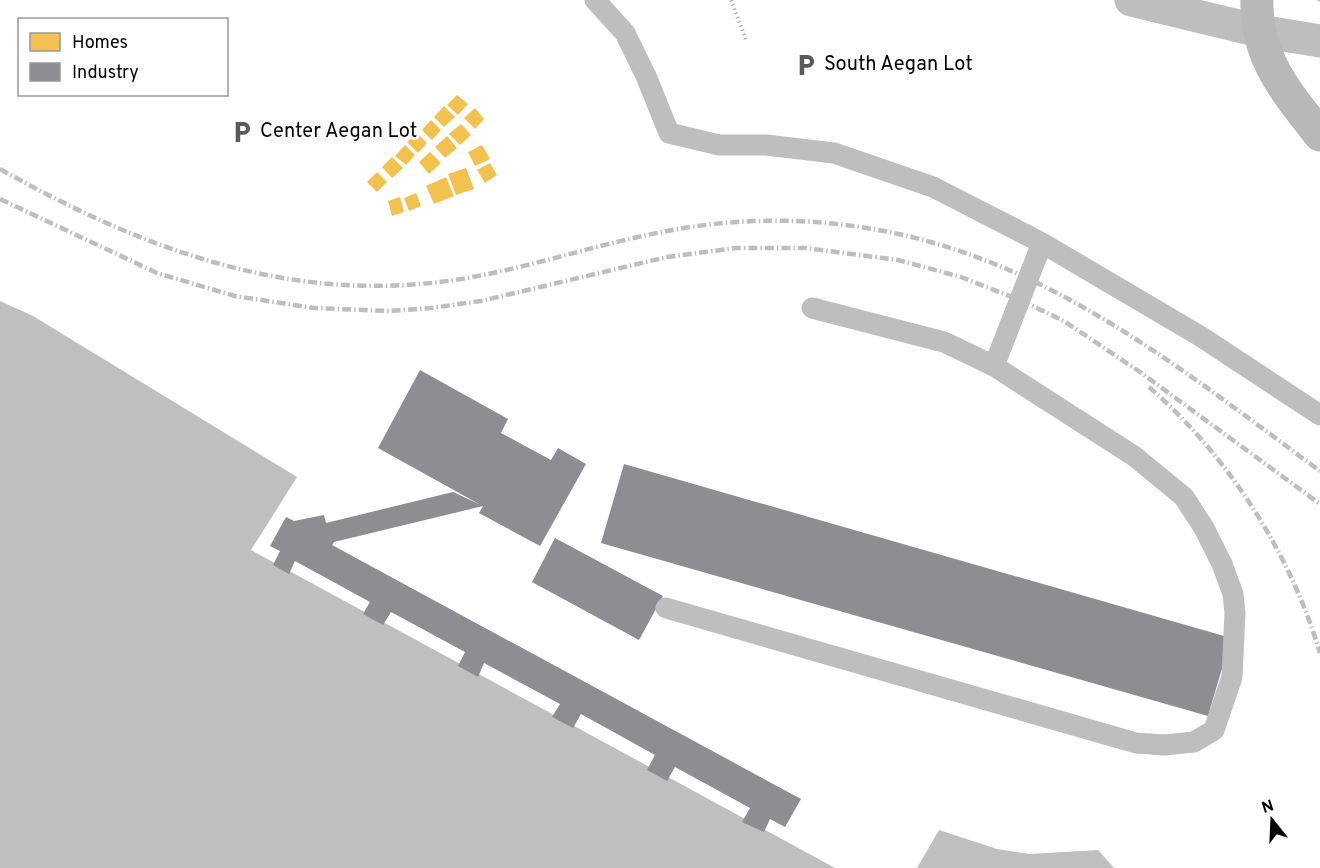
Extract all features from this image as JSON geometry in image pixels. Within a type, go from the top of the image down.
[{"type":"main road","points":[[1258,16],[1273,70],[1320,135]]},
{"type":"street","points":[[1131,0],[1258,16],[1320,41]]},
{"type":"lane","points":[[594,0],[625,33],[646,76],[669,133],[719,145],[766,145],[834,153],[933,188],[1042,243],[1200,336],[1320,415]]},
{"type":"lane","points":[[994,366],[1042,243]]},
{"type":"lane","points":[[666,608],[1136,743],[1164,745],[1194,742],[1214,730],[1232,677],[1235,613],[1233,594],[1222,564],[1204,528],[1184,497],[1134,456],[994,366],[944,342],[812,308]]},
{"type":"path","points":[[731,0],[746,40]]},
{"type":"shaded area","points":[[0,301],[33,316],[297,477],[251,550],[835,868],[0,868]]},
{"type":"shaded area","points":[[939,830],[997,849],[1030,854],[1098,850],[1114,868],[917,868]]},
{"type":"building: Homes","points":[[457,95],[468,104],[458,115],[447,105]]},
{"type":"building: Homes","points":[[444,106],[455,117],[444,127],[434,117]]},
{"type":"building: Homes","points":[[475,108],[484,119],[475,129],[464,118]]},
{"type":"building: Homes","points":[[431,120],[441,130],[432,140],[422,130]]},
{"type":"building: Homes","points":[[461,124],[471,135],[460,145],[449,134]]},
{"type":"building: Homes","points":[[417,133],[427,143],[418,153],[407,142]]},
{"type":"building: Homes","points":[[447,136],[457,148],[445,158],[435,147]]},
{"type":"building: Homes","points":[[405,145],[415,155],[406,165],[395,156]]},
{"type":"building: Homes","points":[[482,145],[490,159],[475,166],[468,152]]},
{"type":"building: Homes","points":[[430,152],[441,163],[429,174],[419,162]]},
{"type":"building: Homes","points":[[392,157],[403,168],[392,178],[382,167]]},
{"type":"building: Homes","points":[[490,163],[497,175],[485,183],[477,170]]},
{"type":"building: Homes","points":[[466,168],[474,189],[456,195],[448,174]]},
{"type":"building: Homes","points":[[377,172],[387,182],[377,192],[367,182]]},
{"type":"building: Homes","points":[[446,177],[454,196],[434,204],[426,186]]},
{"type":"building: Homes","points":[[416,193],[421,206],[409,211],[404,198]]},
{"type":"building: Homes","points":[[400,197],[404,212],[392,216],[388,201]]},
{"type":"building: Industry","points":[[420,370],[508,419],[501,433],[551,460],[558,448],[586,464],[540,546],[479,513],[483,506],[334,542],[332,545],[801,799],[785,827],[770,819],[764,832],[742,822],[750,808],[675,767],[667,781],[647,770],[655,755],[581,714],[573,728],[552,717],[560,704],[484,663],[478,677],[458,666],[465,652],[391,612],[383,625],[363,614],[370,602],[295,561],[289,574],[273,565],[280,551],[270,546],[286,517],[294,521],[324,515],[326,523],[453,492],[479,504],[378,448]]},
{"type":"building: Industry","points":[[624,464],[1231,638],[1208,716],[601,543]]},
{"type":"building: Industry","points":[[555,538],[663,596],[639,640],[532,582]]},
{"type":"railway","points":[[0,169],[54,198],[165,247],[222,264],[280,277],[339,285],[399,285],[461,279],[512,269],[662,232],[736,222],[786,221],[836,224],[926,241],[988,261],[1048,288],[1105,320],[1160,355],[1320,471]]},
{"type":"railway","points":[[0,199],[157,273],[235,296],[314,308],[389,311],[481,301],[667,257],[736,248],[805,248],[898,260],[961,277],[1020,300],[1064,321],[1140,372],[1320,504]]},
{"type":"railway","points":[[1149,387],[1205,443],[1253,508],[1292,579],[1320,653]]},
{"type":"place","name":"South Aegan Lot","points":[[806,65]]},
{"type":"place","name":"Center Aegan Lot","points":[[242,132]]}]
